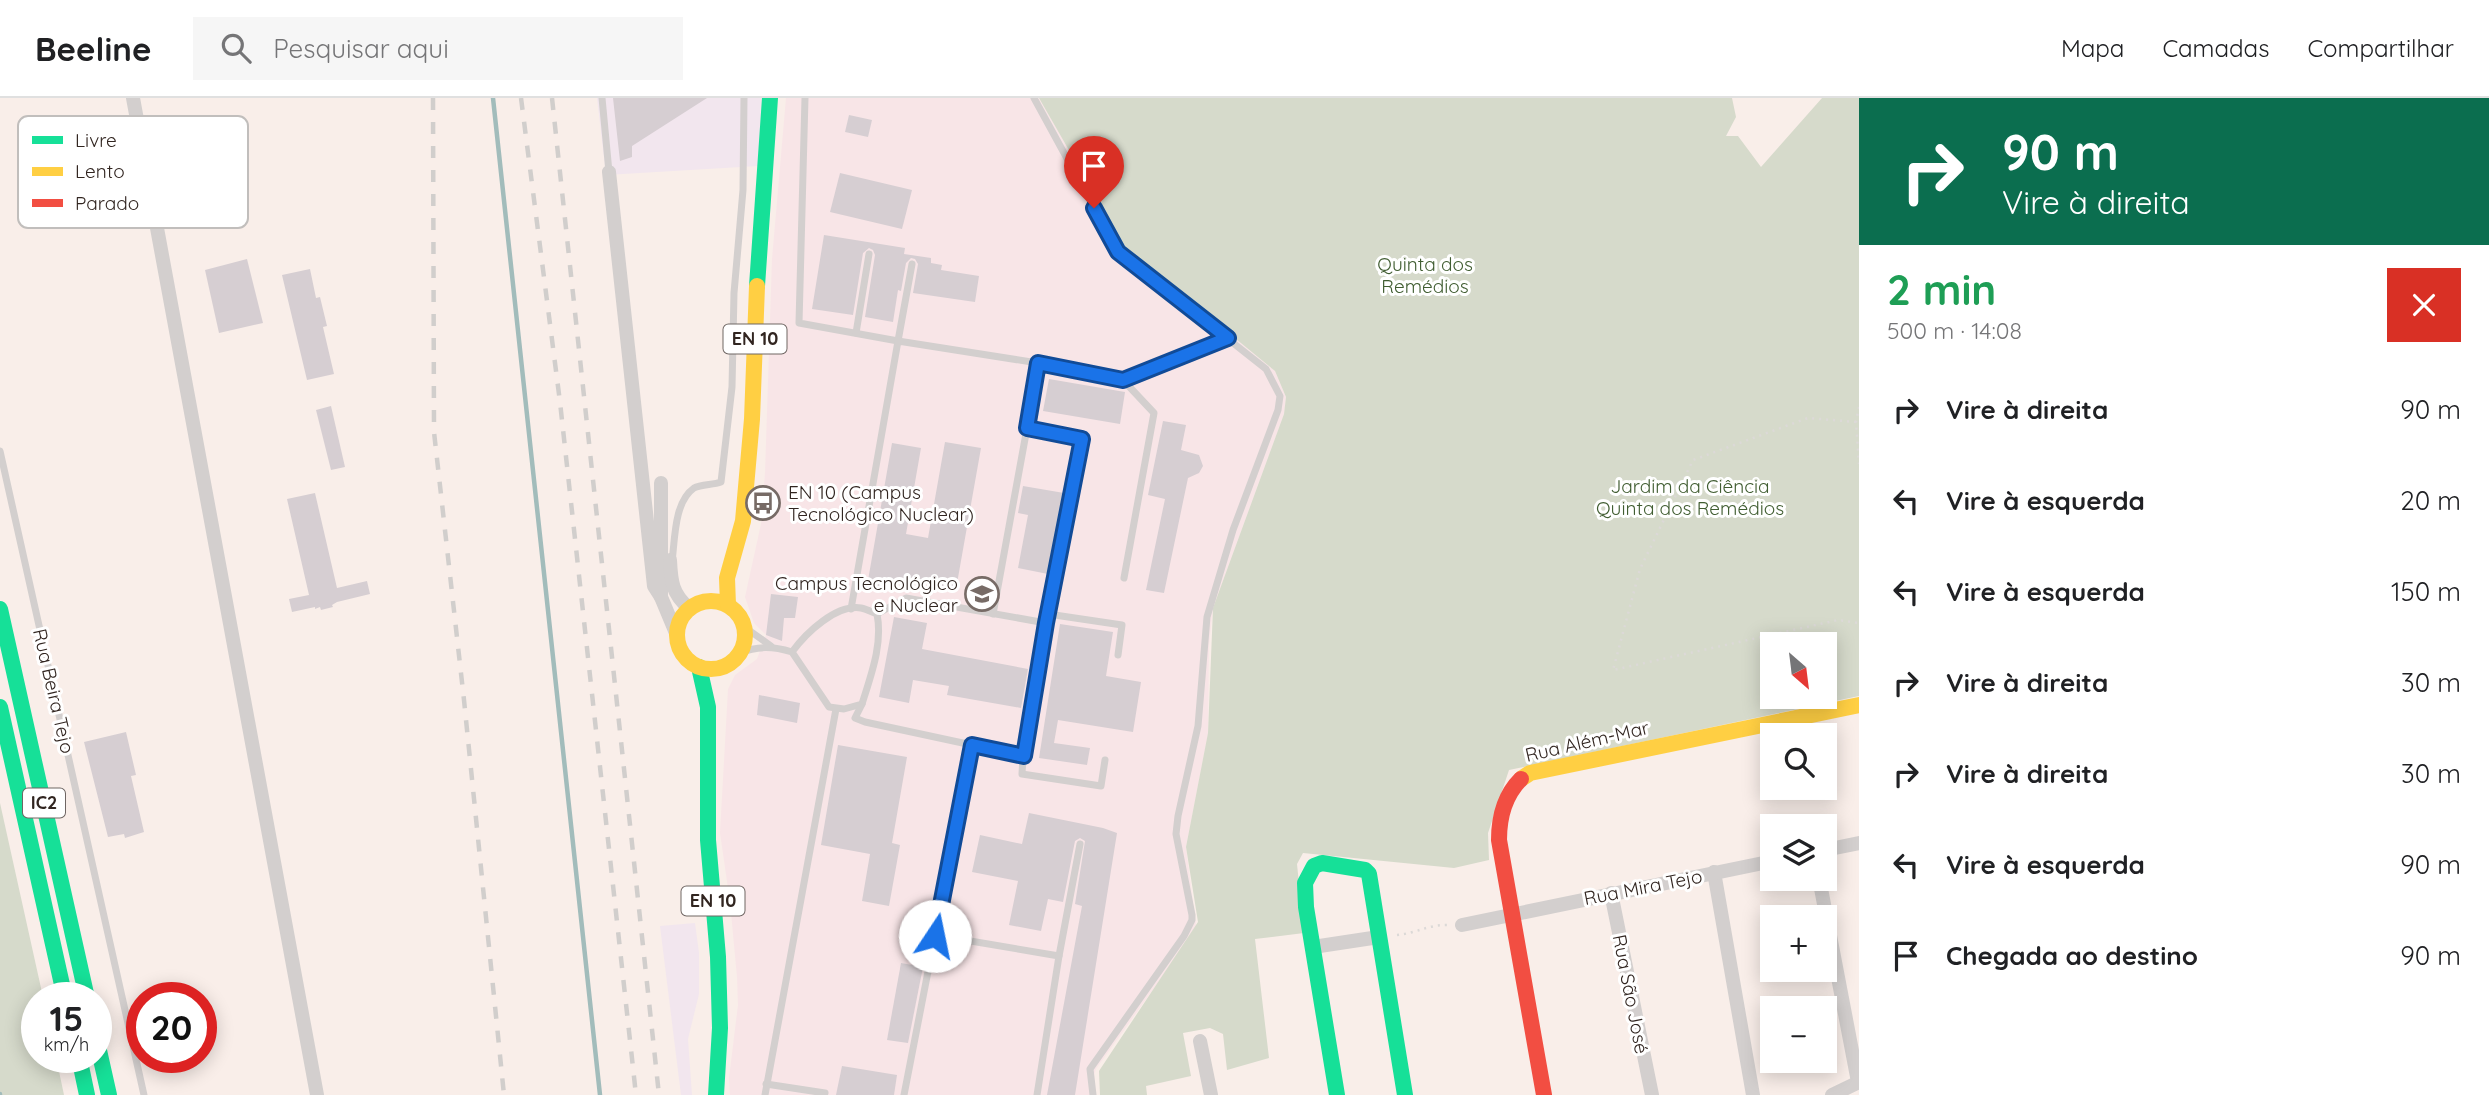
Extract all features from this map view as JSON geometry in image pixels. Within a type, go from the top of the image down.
[{"type":"main road","name":"EN 10","points":[[710,600],[727,578],[743,521],[752,419],[757,274],[770,98]]},
{"type":"main road","name":"EN 10","points":[[708,706],[725,666],[739,653],[744,642],[744,629],[734,611],[727,578]]},
{"type":"main road","points":[[676,633],[678,624],[689,608],[698,602],[710,600],[734,611]]},
{"type":"main road","name":"IC2","points":[[0,609],[84,982]]},
{"type":"main road","name":"EN 10","points":[[676,633],[682,654],[699,667],[708,706],[708,840],[720,1016],[716,1095]]},
{"type":"main road","points":[[699,667],[712,669],[725,666]]},
{"type":"main road","name":"Rua Além-Mar","points":[[1544,1095],[1513,913],[1499,856],[1501,816],[1511,789],[1519,779],[1530,773],[1859,705]]},
{"type":"main road","name":"IC2","points":[[0,707],[61,982]]},
{"type":"main road","points":[[1337,1095],[1306,908],[1305,883],[1314,866],[1322,863],[1365,870],[1369,874],[1405,1095]]},
{"type":"main road","points":[[82,1073],[87,1095]]},
{"type":"main road","points":[[104,1073],[109,1095]]},
{"type":"street","points":[[133,98],[136,116]]},
{"type":"street","points":[[609,172],[654,586],[676,633]]},
{"type":"street","points":[[157,228],[317,1095]]},
{"type":"street","points":[[661,597],[664,482],[672,589],[689,608]]},
{"type":"street","points":[[1837,848],[1859,843]]},
{"type":"street","name":"Rua Mira Tejo","points":[[1462,925],[1760,863]]},
{"type":"street","points":[[1714,872],[1753,1095]]},
{"type":"street","points":[[1822,891],[1859,1082],[1832,1095]]},
{"type":"street","name":"Rua São José","points":[[1611,893],[1651,1095]]},
{"type":"street","points":[[1313,947],[1379,937]]},
{"type":"street","points":[[1200,1041],[1211,1095]]},
{"type":"lane","points":[[602,98],[609,172]]},
{"type":"lane","points":[[670,576],[678,515],[685,496],[697,486],[710,486],[721,482],[732,387],[734,293],[743,190],[744,98]]},
{"type":"lane","points":[[805,98],[799,323],[1123,380],[1228,338]]},
{"type":"lane","points":[[1034,98],[1118,252],[1266,369],[1280,396],[1278,410],[1233,530],[1207,617],[1198,726],[1176,834],[1192,920],[1184,936],[1090,1069],[1093,1095]]},
{"type":"lane","points":[[856,333],[869,254]]},
{"type":"lane","points":[[852,609],[912,264]]},
{"type":"lane","points":[[993,614],[1038,363]]},
{"type":"lane","points":[[1123,380],[1154,413],[1124,578]]},
{"type":"lane","points":[[1027,428],[1082,439],[1046,623],[1022,774],[1101,786],[1105,760]]},
{"type":"lane","name":"Rua Beira Tejo","points":[[0,451],[144,1095]]},
{"type":"lane","points":[[792,652],[802,638],[839,611],[860,608],[877,614],[906,598],[1046,623]]},
{"type":"lane","points":[[734,611],[750,631],[772,646],[792,652],[829,707],[844,709],[862,704]]},
{"type":"lane","points":[[877,614],[880,628],[876,653],[862,704],[855,719],[1024,756]]},
{"type":"lane","points":[[1048,614],[1122,625],[1118,655]]},
{"type":"lane","points":[[739,653],[772,646]]},
{"type":"lane","points":[[765,1095],[836,709]]},
{"type":"lane","points":[[904,1095],[972,745]]},
{"type":"lane","points":[[1037,1095],[1080,844]]},
{"type":"lane","points":[[935,936],[1059,956]]},
{"type":"lane","points":[[766,1084],[825,1093]]},
{"type":"path","points":[[1859,407],[1856,422],[1859,464]]},
{"type":"path","points":[[1856,422],[1808,418],[1693,460],[1640,569],[1612,670],[1838,620],[1859,623]]},
{"type":"path","points":[[1379,937],[1415,933],[1430,925],[1462,925]]},
{"type":"shaded area","points":[[597,98],[762,98],[758,166],[606,175]]},
{"type":"shaded area","name":"Campus Tecnológico e Nuclear","points":[[786,98],[1039,98],[1125,248],[1275,371],[1286,397],[1284,414],[1213,608],[1209,645],[1208,734],[1186,847],[1196,926],[1191,937],[1096,1069],[1096,1095],[730,1095],[729,1078],[738,1005],[737,977],[720,833],[728,689],[735,675],[757,659],[766,635],[754,623],[745,597],[761,524],[772,259]]},
{"type":"shaded area","points":[[695,923],[699,953],[699,994],[688,1039],[692,1095],[681,1095],[660,926]]},
{"type":"green space","name":"Quinta dos Remédios","points":[[1039,98],[1732,98],[1736,117],[1726,136],[1738,136],[1761,167],[1822,98],[1859,98],[1859,696],[1838,700],[1838,632],[1760,632],[1760,709],[1798,709],[1509,770],[1488,833],[1489,860],[1454,868],[1303,853],[1297,864],[1304,933],[1255,939],[1269,1058],[1227,1070],[1223,1034],[1210,1028],[1183,1033],[1191,1076],[1146,1086],[1147,1095],[1100,1095],[1099,1071],[1198,922],[1186,847],[1208,733],[1213,608],[1284,414],[1286,397],[1275,371],[1125,248]]},
{"type":"green space","points":[[0,803],[40,982],[21,982],[21,1073],[59,1073],[64,1095],[0,1095]]},
{"type":"building","points":[[613,98],[707,98],[632,146],[632,157],[620,161]]},
{"type":"building","points":[[849,115],[872,120],[868,137],[845,132]]},
{"type":"building","points":[[840,173],[912,190],[902,229],[830,212]]},
{"type":"building","points":[[824,235],[905,248],[904,254],[931,258],[931,263],[942,265],[941,270],[979,276],[975,302],[913,293],[918,264],[911,258],[906,263],[901,291],[898,290],[893,322],[865,317],[875,255],[869,248],[863,253],[853,315],[812,309]]},
{"type":"building","points":[[247,259],[263,323],[219,333],[205,270]]},
{"type":"building","points":[[310,269],[316,298],[320,297],[327,326],[323,327],[334,374],[307,380],[282,275]]},
{"type":"building","points":[[1049,379],[1125,392],[1120,424],[1043,411]]},
{"type":"building","points":[[331,406],[345,467],[331,470],[316,410]]},
{"type":"building","points":[[1163,421],[1186,425],[1181,450],[1199,455],[1203,466],[1199,473],[1188,478],[1164,593],[1146,590],[1165,499],[1148,495]]},
{"type":"building","points":[[945,442],[981,448],[956,589],[899,579],[897,591],[867,586],[892,443],[921,448],[906,534],[928,538]]},
{"type":"building","points":[[1023,486],[1064,493],[1048,574],[1018,568],[1028,515],[1018,513]]},
{"type":"building","points":[[315,493],[337,588],[367,581],[370,594],[337,602],[333,607],[321,610],[320,607],[315,607],[292,612],[289,599],[309,595],[287,499]]},
{"type":"building","points":[[771,594],[798,597],[795,618],[784,618],[782,641],[766,635]]},
{"type":"building","points":[[894,617],[927,623],[922,649],[1028,669],[1021,708],[947,695],[949,686],[913,680],[909,703],[879,697]]},
{"type":"building","points":[[1060,624],[1113,632],[1106,676],[1141,682],[1133,732],[1058,720],[1054,743],[1090,748],[1087,765],[1039,758]]},
{"type":"building","points":[[759,695],[800,703],[797,723],[757,715]]},
{"type":"building","points":[[126,732],[136,775],[131,776],[144,832],[125,838],[124,834],[108,837],[84,742]]},
{"type":"building","points":[[838,745],[907,757],[892,843],[900,845],[889,906],[862,901],[870,854],[821,845]]},
{"type":"building","points":[[1029,813],[1117,833],[1075,1095],[1047,1095],[1082,906],[1075,904],[1085,841],[1080,838],[1075,841],[1063,902],[1048,899],[1041,931],[1009,925],[1018,881],[972,872],[980,835],[1022,844]]},
{"type":"building","points":[[901,963],[923,967],[908,1043],[887,1040]]},
{"type":"building","points":[[842,1066],[897,1075],[894,1095],[836,1095]]},
{"type":"waterway","points":[[493,98],[600,1095]]},
{"type":"railway","points":[[433,98],[434,432],[504,1095]]},
{"type":"railway","points":[[521,98],[560,402],[636,1095]]},
{"type":"railway","points":[[552,98],[659,1095]]},
{"type":"traffic: fast","points":[[757,286],[770,98]]},
{"type":"traffic: fast","points":[[0,609],[83,982]]},
{"type":"traffic: fast","points":[[699,667],[708,707],[708,840],[718,957],[720,1028],[716,1095]]},
{"type":"traffic: fast","points":[[0,707],[61,982]]},
{"type":"traffic: fast","points":[[1337,1095],[1306,907],[1305,883],[1314,866],[1322,863],[1365,870],[1369,874],[1405,1095]]},
{"type":"traffic: fast","points":[[82,1073],[87,1095]]},
{"type":"traffic: fast","points":[[104,1073],[109,1095]]},
{"type":"traffic: slow","points":[[728,605],[727,578],[743,521],[752,419],[757,286]]},
{"type":"traffic: slow","points":[[711,601],[724,604],[735,611],[742,622],[745,635],[742,648],[735,659],[724,666],[711,669],[698,666],[687,659],[680,648],[677,635],[680,622],[687,611],[698,604],[711,601]]},
{"type":"traffic: slow","points":[[1521,779],[1530,773],[1859,705]]},
{"type":"traffic: jam","points":[[1521,779],[1510,792],[1504,807],[1499,840],[1544,1095]]},
{"type":"place","name":"EN 10 (Campus Tecnológico Nuclear)","points":[[763,503]]},
{"type":"place","name":"Campus Tecnológico e Nuclear","points":[[982,594]]},
{"type":"route","points":[[935,936],[972,745],[1024,756],[1046,623],[1082,439],[1027,428],[1038,363],[1123,380],[1228,338],[1118,252],[1094,208]]},
{"type":"park label","name":"Jardim da Ciência Quinta dos Remédios","points":[[1690,497]]}]
